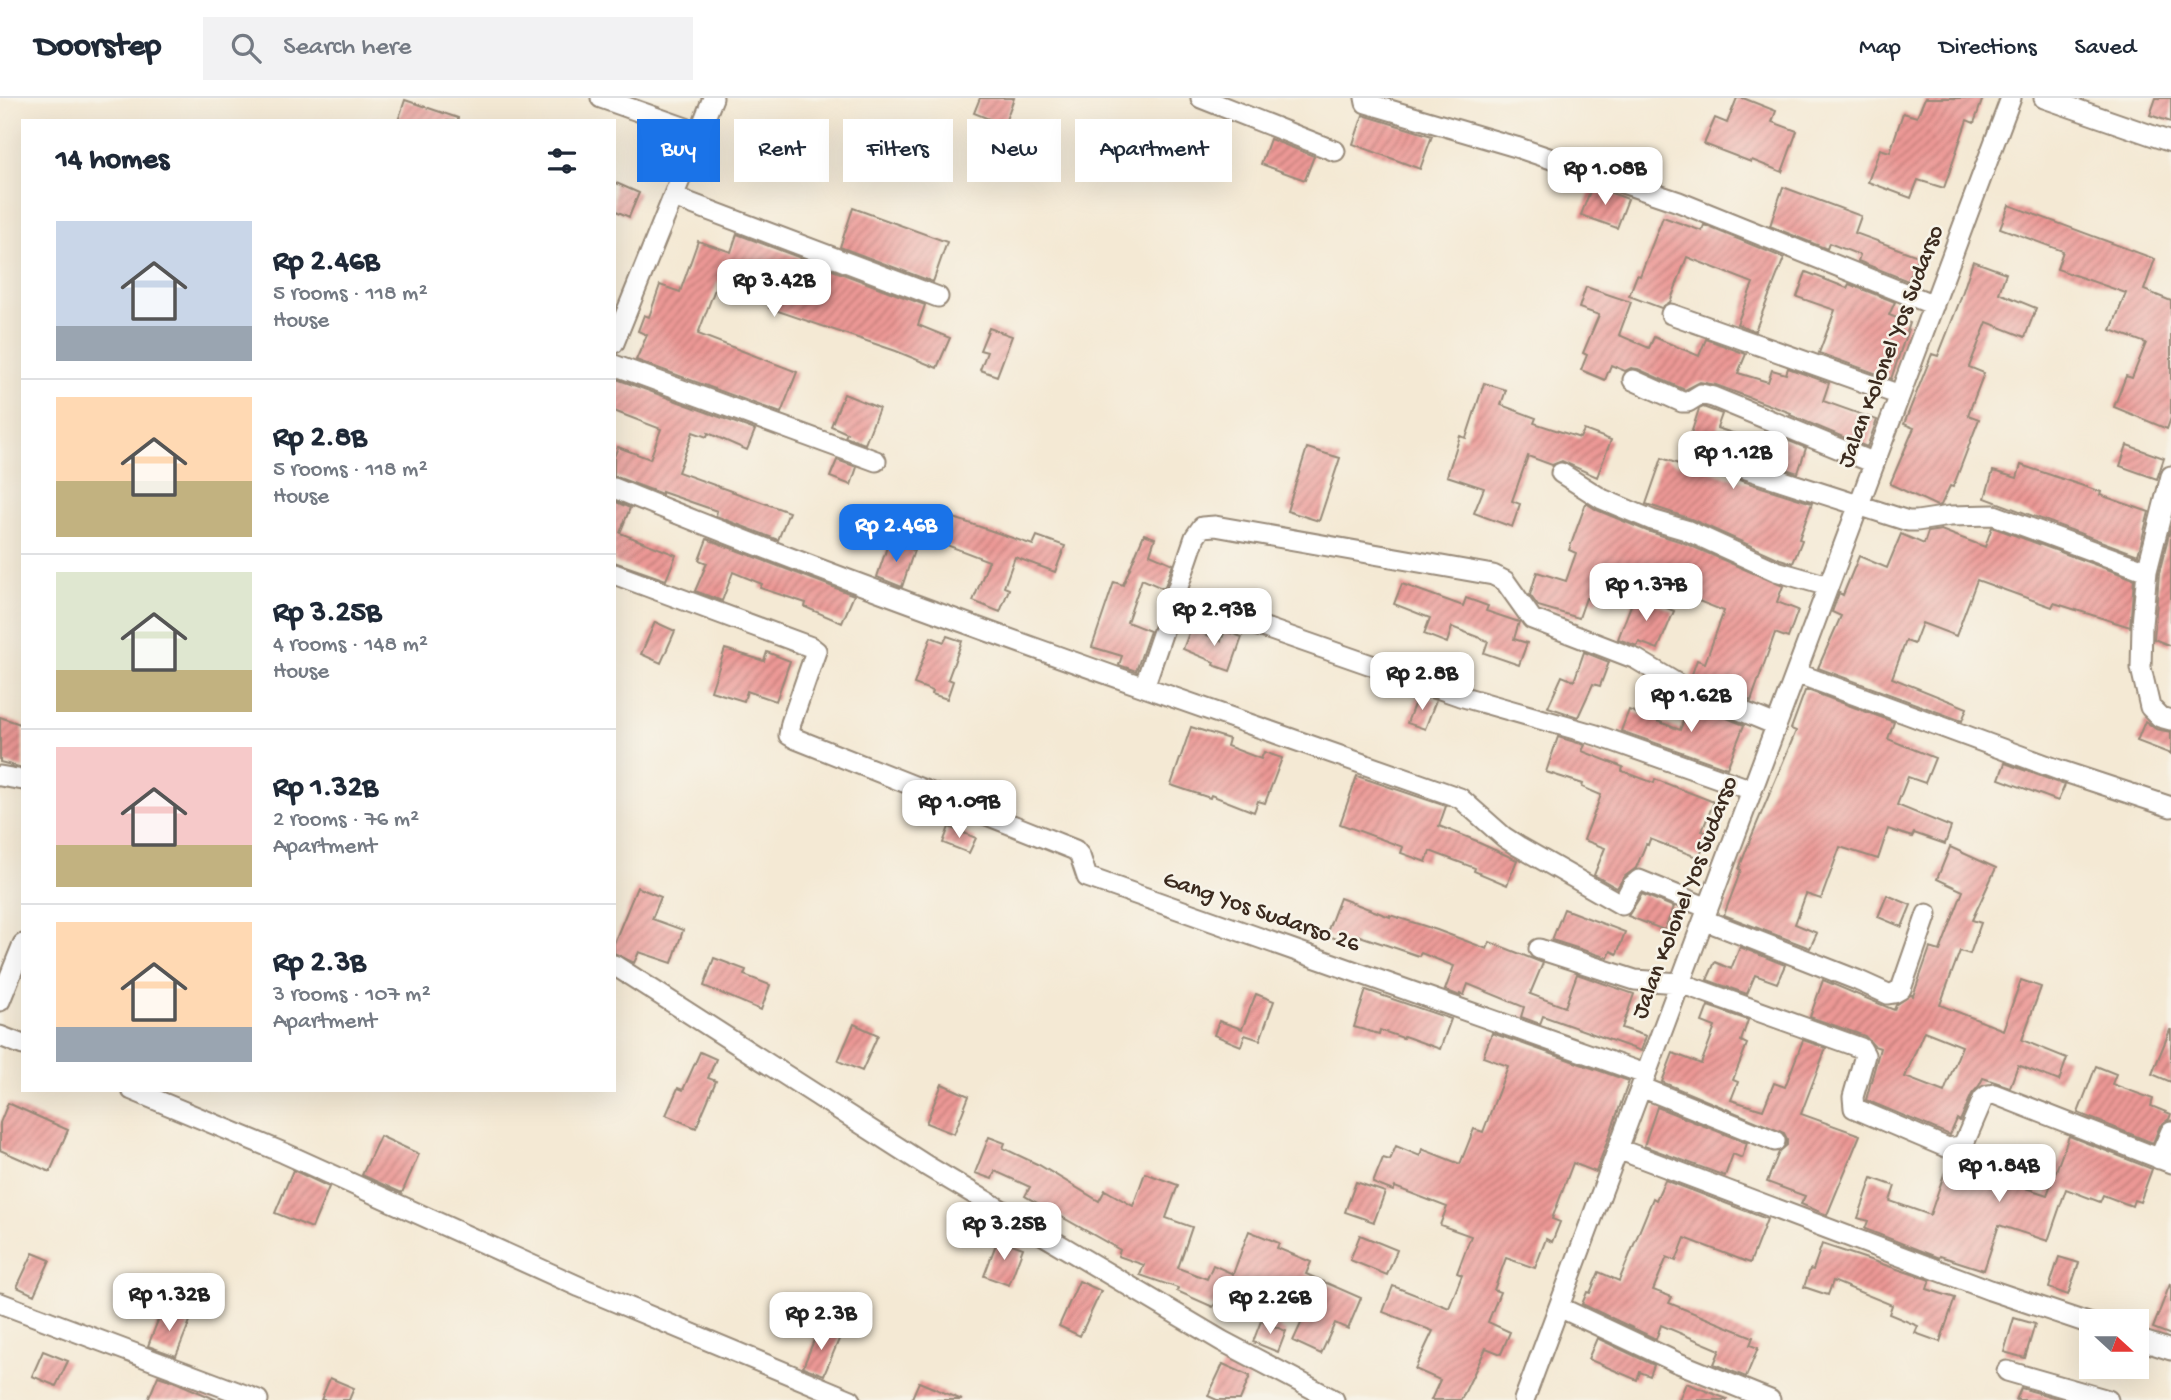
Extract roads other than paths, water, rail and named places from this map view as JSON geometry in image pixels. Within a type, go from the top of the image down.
[{"type":"street","points":[[601,98],[660,119]]},
{"type":"street","points":[[705,119],[713,98]]},
{"type":"street","points":[[1201,98],[1335,151]]},
{"type":"street","points":[[1365,98],[1366,103],[1516,147],[1679,202],[1934,305]]},
{"type":"street","name":"Jalan Kolonel Yos Sudarso","points":[[1524,1400],[2011,98]]},
{"type":"street","points":[[2044,98],[2171,142]]},
{"type":"street","points":[[616,333],[621,307],[680,182]]},
{"type":"street","points":[[674,197],[938,297]]},
{"type":"street","points":[[1671,313],[1900,395]]},
{"type":"street","points":[[616,366],[876,461]]},
{"type":"street","points":[[1633,380],[1682,402],[1688,402],[1701,394],[1713,397],[1874,463]]},
{"type":"street","points":[[1715,459],[1900,519],[1917,522],[1950,516],[1994,515],[2147,571]]},
{"type":"street","points":[[1561,473],[1615,505],[1686,530],[1776,571],[1828,586]]},
{"type":"street","points":[[2171,476],[2167,509],[2147,571],[2141,668],[2150,707],[2160,717],[2171,720]]},
{"type":"street","points":[[616,489],[935,613],[1460,798],[1504,837],[1622,905],[1632,886],[1639,880],[1706,914],[1888,994],[1901,989],[1927,914]]},
{"type":"street","points":[[1144,687],[1195,537],[1202,527],[1215,526],[1493,575],[1505,581],[1532,619],[1636,659],[1681,686],[1776,725]]},
{"type":"street","name":"Gang Yos Sudarso 26","points":[[616,575],[816,651],[791,723],[789,735],[796,739],[1075,850],[1080,856],[1087,877],[1643,1081],[1775,1142]]},
{"type":"street","points":[[1174,599],[1269,629],[1460,696],[1596,735],[1752,790]]},
{"type":"street","points":[[1796,673],[2059,770],[2171,807]]},
{"type":"street","points":[[0,776],[21,780]]},
{"type":"street","points":[[1539,948],[1635,980],[1680,983],[1861,1048],[1865,1055],[1853,1097],[1854,1108],[1948,1148],[1954,1149],[1965,1142],[1983,1099],[1994,1094],[2165,1161],[2171,1130]]},
{"type":"street","points":[[0,1001],[21,951]]},
{"type":"street","points":[[616,966],[939,1173],[1222,1341],[1334,1400]]},
{"type":"street","points":[[0,1036],[21,1044]]},
{"type":"street","points":[[137,1092],[284,1153],[580,1287],[851,1400]]},
{"type":"street","points":[[1618,1149],[1990,1290],[2079,1320]]},
{"type":"street","points":[[0,1303],[258,1400]]},
{"type":"street","points":[[1559,1307],[1676,1362],[1770,1400]]},
{"type":"street","points":[[2149,1343],[2171,1350]]},
{"type":"street","points":[[2007,1371],[2108,1400]]}]
